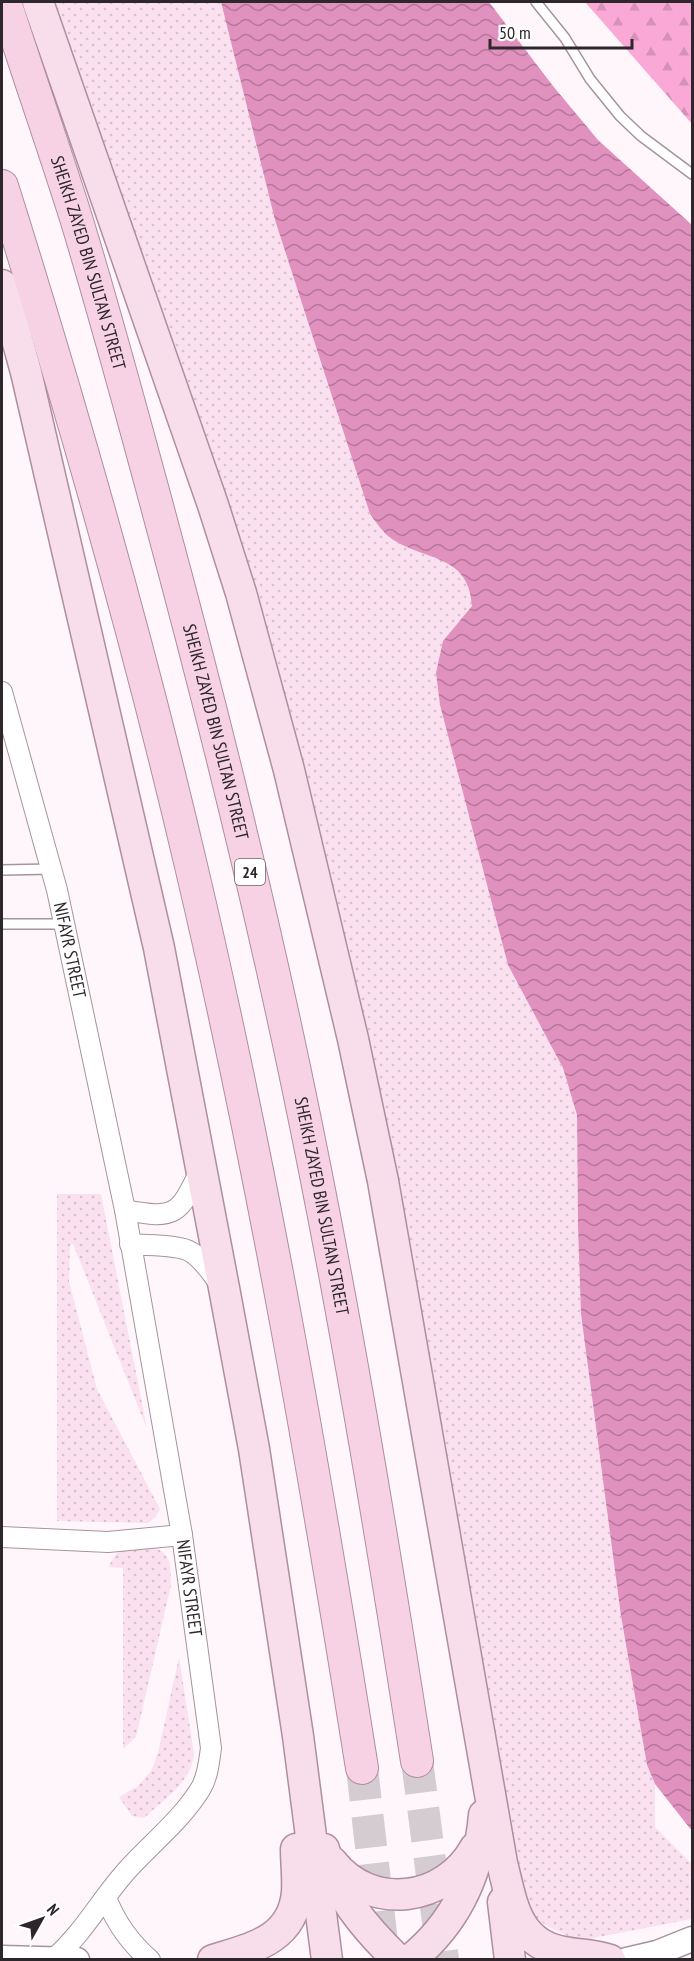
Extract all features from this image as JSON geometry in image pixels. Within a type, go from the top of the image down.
[{"type":"highway","name":"SHEIKH ZAYED BIN SULTAN STREET","points":[[5,2],[76,220],[134,422],[192,634],[245,852],[294,1070],[339,1290],[378,1511],[417,1761]]},
{"type":"highway","points":[[2,186],[84,455],[139,654],[192,870],[240,1088],[284,1306],[363,1768]]},
{"type":"main road","points":[[38,2],[213,505],[247,615],[289,770],[353,1039],[383,1181],[502,1863],[517,1918],[530,1935],[555,1950],[610,1959]]},
{"type":"main road","points":[[2,285],[26,372],[154,925],[254,1449],[298,1736],[327,1959]]},
{"type":"main road","points":[[298,1736],[311,1772],[325,1852],[340,1888],[352,1909],[378,1940],[398,1959]]},
{"type":"main road","points":[[410,1959],[440,1932],[464,1894],[479,1852],[487,1778]]},
{"type":"main road","points":[[213,1959],[261,1944],[276,1934],[289,1919],[297,1888],[296,1822],[305,1791]]},
{"type":"main road","points":[[325,1852],[339,1870],[357,1884],[378,1892],[400,1895],[422,1892],[443,1883],[460,1869],[474,1850],[483,1830]]},
{"type":"main road","points":[[502,1863],[510,1959]]},
{"type":"street","name":"NIFAYR STREET","points":[[2,692],[52,869],[125,1210],[182,1535],[211,1748],[209,1767],[202,1786],[187,1808],[130,1867],[84,1929],[54,1959]]},
{"type":"street","points":[[125,1210],[153,1216],[167,1214],[179,1207],[201,1169]]},
{"type":"street","points":[[130,1244],[179,1248],[191,1252],[224,1288]]},
{"type":"street","points":[[2,1538],[108,1542],[182,1535]]},
{"type":"street","points":[[106,1899],[115,1920],[136,1948],[150,1959]]},
{"type":"street","points":[[627,1959],[657,1953],[693,1939]]},
{"type":"street","points":[[2,1958],[77,1959]]},
{"type":"lane","points":[[536,2],[565,38],[591,79],[620,116],[648,142],[693,174]]},
{"type":"lane","points":[[2,870],[52,869]]},
{"type":"lane","points":[[2,924],[65,924]]},
{"type":"shaded area","points":[[49,2],[221,2],[275,220],[370,514],[411,549],[442,559],[461,574],[471,591],[473,606],[461,621],[436,673],[440,705],[508,965],[563,1068],[577,1115],[581,1314],[621,1616],[647,1765],[655,1784],[655,1827],[692,1864],[692,1919],[578,1941],[528,1914],[521,1898],[389,1130],[295,740],[224,490],[143,257]]},
{"type":"shaded area","points":[[57,1194],[101,1194],[147,1429],[73,1244],[70,1245],[69,1281],[97,1389],[160,1509],[156,1517],[148,1523],[57,1521]]},
{"type":"shaded area","points":[[132,1547],[154,1547],[165,1554],[169,1562],[171,1585],[136,1737],[123,1749],[123,1568],[109,1567],[121,1550]]},
{"type":"shaded area","points":[[179,1657],[194,1754],[192,1764],[188,1774],[175,1790],[144,1818],[132,1816],[119,1797],[138,1786],[151,1771],[158,1753]]},
{"type":"green space","points":[[585,2],[692,2],[692,124]]},
{"type":"water","points":[[221,2],[489,2],[553,86],[598,140],[692,225],[692,1831],[655,1784],[647,1765],[621,1616],[581,1314],[577,1115],[563,1068],[508,965],[440,705],[436,673],[443,641],[472,606],[469,589],[463,577],[454,568],[392,539],[370,514],[275,220]]},
{"type":"tunnel","points":[[417,1761],[443,1960]]},
{"type":"tunnel","points":[[362,1768],[384,1960]]}]
